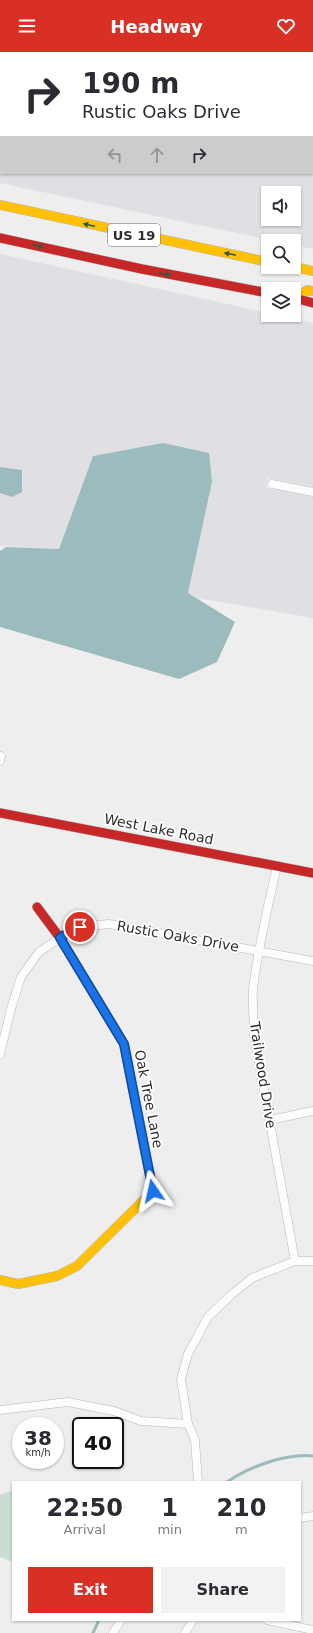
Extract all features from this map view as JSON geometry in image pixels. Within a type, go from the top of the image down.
[{"type":"main road","name":"US 19","points":[[0,205],[261,261]]},
{"type":"main road","name":"US 19","points":[[0,238],[142,269],[261,292]]},
{"type":"main road","points":[[301,268],[313,271]]},
{"type":"main road","points":[[301,294],[307,290],[313,291]]},
{"type":"main road","points":[[301,300],[313,302]]},
{"type":"main road","name":"West Lake Road","points":[[0,813],[313,873]]},
{"type":"main road","points":[[37,907],[60,938]]},
{"type":"main road","name":"Oak Tree Lane","points":[[0,1280],[18,1284],[57,1276],[77,1266],[153,1191],[124,1044],[60,938]]},
{"type":"street","points":[[272,484],[313,492]]},
{"type":"street","name":"Trailwood Drive","points":[[277,866],[253,990],[254,1035],[295,1261]]},
{"type":"street","name":"Rustic Oaks Drive","points":[[0,1054],[11,1009],[22,977],[38,952],[72,930],[80,927],[109,924],[313,961]]},
{"type":"street","points":[[270,1120],[313,1111]]},
{"type":"street","points":[[198,1481],[195,1440],[188,1424],[181,1380],[188,1354],[208,1317],[231,1295],[252,1278],[295,1261],[313,1261]]},
{"type":"street","points":[[0,1410],[68,1402],[114,1411],[141,1421],[188,1424]]},
{"type":"street","points":[[301,1518],[313,1516]]},
{"type":"street","points":[[113,1633],[120,1621]]},
{"type":"street","points":[[185,1633],[192,1621]]},
{"type":"street","points":[[272,1621],[313,1630]]},
{"type":"shaded area","points":[[0,174],[313,174],[313,249],[301,246],[301,234],[261,234],[261,238],[0,183]]},
{"type":"shaded area","points":[[0,254],[261,311],[261,322],[301,322],[301,320],[313,323],[313,487],[268,478],[266,488],[313,497],[313,618],[197,598],[188,593],[212,482],[124,451],[93,456],[59,549],[0,546],[0,493],[12,497],[21,470],[0,467]]},
{"type":"green space","points":[[12,1491],[12,1562],[0,1557],[0,1495]]},
{"type":"water","points":[[163,443],[209,453],[212,482],[188,593],[235,622],[217,662],[179,679],[0,627],[0,551],[6,547],[59,549],[93,456]]},
{"type":"water","points":[[0,467],[22,470],[22,492],[12,497],[0,493]]},
{"type":"waterway","points":[[228,1481],[246,1471],[268,1462],[291,1457],[313,1456]]},
{"type":"waterway","points":[[93,1633],[99,1621]]},
{"type":"traffic: slow","points":[[0,205],[261,261]]},
{"type":"traffic: slow","points":[[301,268],[313,271]]},
{"type":"traffic: slow","points":[[301,295],[307,290],[313,291]]},
{"type":"traffic: slow","points":[[0,1280],[18,1284],[57,1276],[77,1266],[153,1191],[132,1085]]},
{"type":"traffic: jam","points":[[0,238],[142,269],[261,292]]},
{"type":"traffic: jam","points":[[301,300],[313,303]]},
{"type":"traffic: jam","points":[[0,813],[313,873]]},
{"type":"traffic: jam","points":[[37,907],[60,938],[124,1044],[132,1085]]},
{"type":"route","points":[[80,927],[72,930],[60,938],[124,1044],[153,1191]]}]
